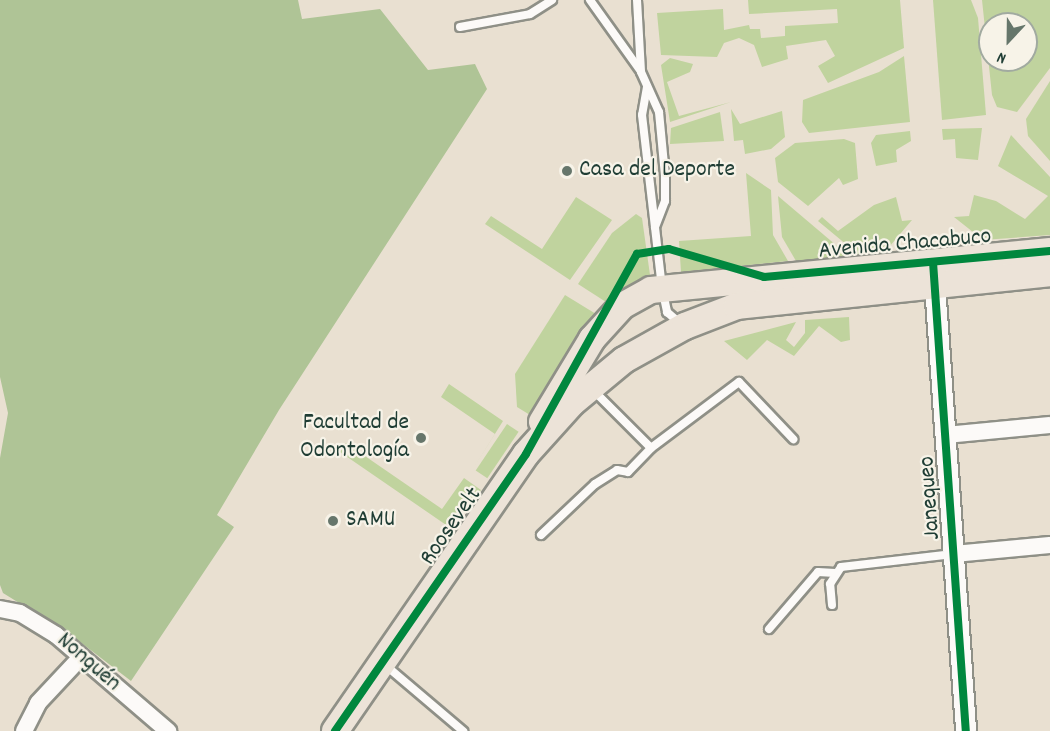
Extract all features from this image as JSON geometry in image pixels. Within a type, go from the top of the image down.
[{"type":"main road","name":"Avenida Chacabuco","points":[[671,309],[758,303],[1050,251]]},
{"type":"main road","name":"Avenida Chacabuco","points":[[671,309],[934,273],[1050,273]]},
{"type":"main road","name":"Roosevelt","points":[[335,731],[526,454],[592,339],[630,300],[671,309],[641,349],[590,386],[526,454]]},
{"type":"street","name":"Janequeo","points":[[934,273],[966,731]]},
{"type":"street","points":[[946,435],[1050,425]]},
{"type":"street","points":[[954,554],[1050,545]]},
{"type":"street","name":"Nonguén","points":[[0,609],[36,621],[168,731]]},
{"type":"street","points":[[24,731],[38,703],[81,657]]},
{"type":"lane","points":[[460,27],[530,14],[552,0]]},
{"type":"lane","points":[[590,0],[641,72],[659,112],[665,201],[655,227]]},
{"type":"lane","points":[[637,0],[641,72]]},
{"type":"lane","points":[[647,87],[642,115],[655,227],[671,309]]},
{"type":"lane","points":[[541,536],[595,484],[617,470],[628,472],[651,448],[739,382],[793,439]]},
{"type":"lane","points":[[590,386],[651,448]]},
{"type":"lane","points":[[769,628],[818,572],[835,573],[852,563],[954,554]]},
{"type":"lane","points":[[832,605],[828,592],[835,573]]},
{"type":"lane","points":[[383,663],[464,731]]},
{"type":"green space","points":[[0,0],[298,0],[302,19],[380,9],[428,70],[475,64],[487,89],[279,410],[217,515],[234,527],[131,681],[71,635],[3,593],[0,585],[0,458],[8,413],[0,377]]},
{"type":"green space","points":[[748,0],[900,0],[904,48],[828,83],[818,66],[835,56],[826,40],[786,46],[788,59],[762,67],[754,45],[739,38],[724,43],[717,57],[661,55],[657,13],[723,9],[724,30],[749,25],[750,29],[760,29],[761,38],[785,36],[785,26],[838,23],[837,9],[749,14]]},
{"type":"green space","points":[[933,0],[971,0],[978,18],[978,72],[982,72],[986,115],[942,120]]},
{"type":"green space","points":[[982,0],[1050,0],[1050,68],[1017,112],[997,107],[992,95],[990,72],[1038,72],[1038,12],[983,12]]},
{"type":"green space","points":[[904,56],[910,122],[809,133],[802,122],[803,100],[879,72]]},
{"type":"green space","points":[[670,58],[693,64],[690,72],[667,82],[679,116],[731,102],[670,122],[661,65]]},
{"type":"green space","points":[[1050,81],[1050,161],[1028,136],[1026,119]]},
{"type":"green space","points":[[731,109],[740,124],[782,111],[785,137],[771,149],[745,154],[743,140],[734,141]]},
{"type":"green space","points":[[720,112],[724,141],[670,144],[671,128]]},
{"type":"green space","points":[[982,128],[978,160],[956,158],[955,139],[943,140],[942,129]]},
{"type":"green space","points":[[910,131],[911,141],[896,150],[897,162],[876,166],[871,143],[876,135]]},
{"type":"green space","points":[[1011,135],[1050,177],[1050,235],[983,240],[954,217],[969,216],[974,195],[996,201],[1025,219],[1048,196],[998,166]]},
{"type":"green space","points":[[844,139],[855,143],[858,179],[843,185],[839,178],[808,206],[778,182],[775,158],[795,143]]},
{"type":"green space","points":[[746,173],[771,190],[773,235],[788,261],[681,272],[679,241],[751,236]]},
{"type":"green space","points":[[778,196],[850,257],[796,261],[782,237]]},
{"type":"green space","points":[[576,197],[612,220],[570,280],[485,224],[491,216],[542,249]]},
{"type":"green space","points":[[896,197],[902,221],[912,220],[884,253],[859,255],[818,221],[822,217],[838,231],[874,205]]},
{"type":"green space","points":[[636,214],[642,218],[650,275],[606,302],[578,284],[612,233]]},
{"type":"green space","points":[[565,295],[596,314],[530,415],[517,407],[515,374]]},
{"type":"green space","points":[[849,317],[850,340],[841,342],[819,326],[794,356],[767,340],[747,360],[724,341],[796,322],[786,340],[794,347],[805,333],[805,320]]},
{"type":"green space","points":[[449,384],[503,421],[495,434],[441,397]]},
{"type":"green space","points":[[507,424],[519,432],[487,478],[476,470]]},
{"type":"green space","points":[[346,443],[442,509],[464,478],[481,490],[452,529],[340,452]]},
{"type":"cycle path","points":[[335,731],[526,454],[637,254],[669,249],[764,277],[1050,251]]},
{"type":"cycle path","points":[[933,262],[966,731]]},
{"type":"place","name":"Casa del Deporte","points":[[567,171]]},
{"type":"place","name":"Facultad de Odontología","points":[[421,438]]},
{"type":"place","name":"SAMU","points":[[333,521]]}]
